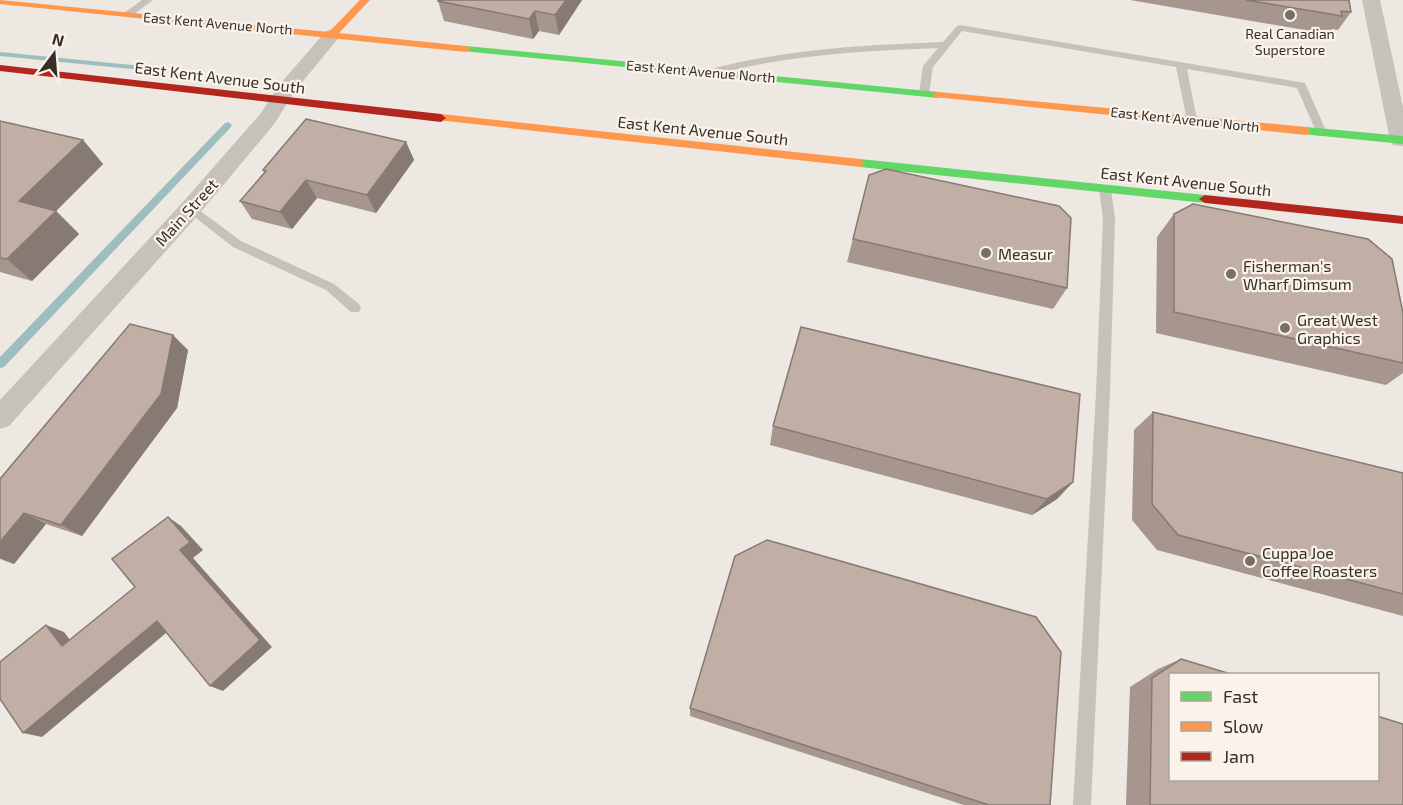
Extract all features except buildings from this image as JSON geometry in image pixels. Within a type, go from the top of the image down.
[{"type":"street","name":"Main Street","points":[[0,418],[191,208],[268,118],[278,101],[332,35],[365,0]]},
{"type":"street","points":[[1371,0],[1395,85],[1401,140]]},
{"type":"street","name":"East Kent Avenue North","points":[[0,1],[1401,140]]},
{"type":"street","name":"East Kent Avenue South","points":[[0,68],[278,101],[1403,220]]},
{"type":"lane","points":[[127,15],[148,0]]},
{"type":"lane","points":[[924,93],[928,66],[960,28],[1301,85],[1322,133]]},
{"type":"lane","points":[[710,72],[774,56],[807,51],[944,45]]},
{"type":"lane","points":[[1181,65],[1192,120]]},
{"type":"lane","points":[[1082,805],[1103,393],[1109,219],[1105,189]]},
{"type":"lane","points":[[191,208],[237,244],[330,288],[355,308]]},
{"type":"waterway","points":[[0,54],[142,68]]},
{"type":"waterway","points":[[0,364],[228,125]]},
{"type":"traffic: fast","points":[[466,49],[938,95]]},
{"type":"traffic: fast","points":[[1306,131],[1403,140]]},
{"type":"traffic: fast","points":[[860,163],[1205,199]]},
{"type":"traffic: slow","points":[[332,35],[365,0]]},
{"type":"traffic: slow","points":[[0,1],[466,49]]},
{"type":"traffic: slow","points":[[938,95],[1306,131]]},
{"type":"traffic: slow","points":[[441,118],[860,163]]},
{"type":"traffic: jam","points":[[0,68],[441,118]]},
{"type":"traffic: jam","points":[[1205,199],[1403,220]]},
{"type":"place","name":"Real Canadian Superstore","points":[[1290,15]]},
{"type":"place","name":"Measur","points":[[986,253]]},
{"type":"place","name":"Fisherman's Wharf Dimsum","points":[[1231,274]]},
{"type":"place","name":"Great West Graphics","points":[[1285,328]]},
{"type":"place","name":"Cuppa Joe Coffee Roasters","points":[[1250,561]]}]
